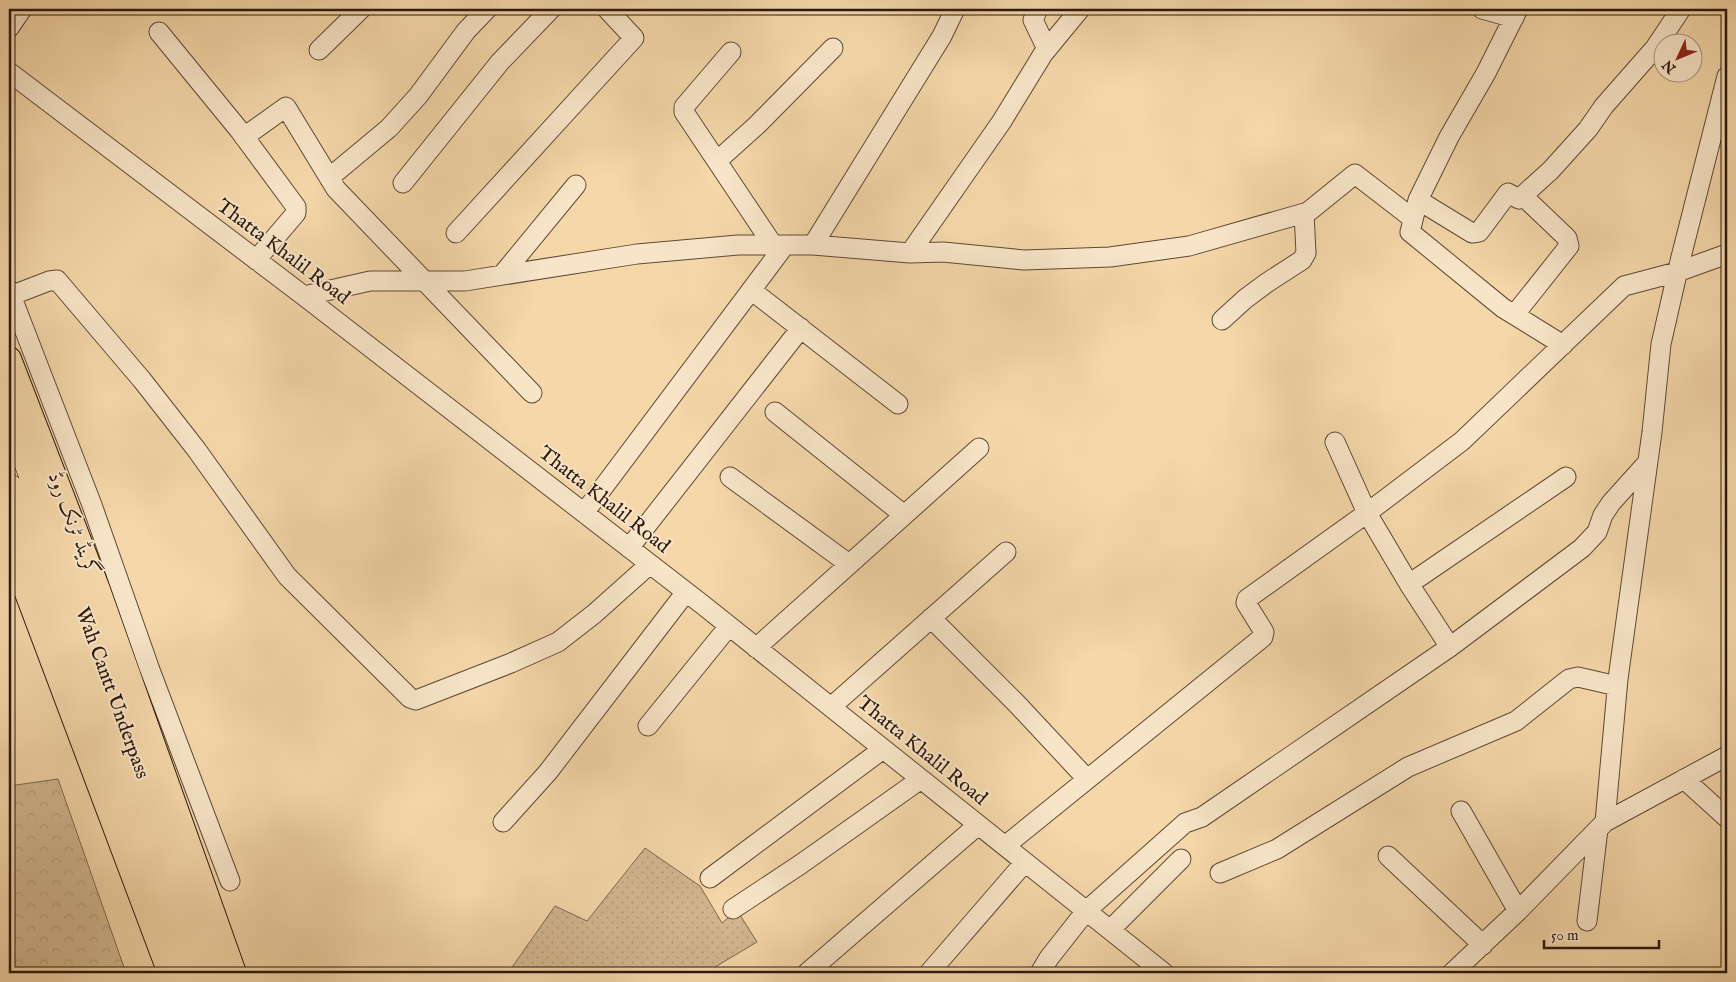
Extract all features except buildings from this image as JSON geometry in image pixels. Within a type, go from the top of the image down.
[{"type":"highway","name":"Wah Cantt Underpass","points":[[9,414],[37,485],[213,973]]},
{"type":"highway","name":"Wah Cantt Underpass","points":[[9,488],[190,973]]},
{"type":"main road","name":"گرینڈ ٹرنک روڈ","points":[[9,359],[107,583],[234,973]]},
{"type":"main road","points":[[9,545],[170,973]]},
{"type":"street","points":[[9,28],[22,9]]},
{"type":"street","points":[[319,50],[361,9]]},
{"type":"street","points":[[329,178],[389,128],[418,96],[466,31],[487,9]]},
{"type":"street","points":[[403,183],[500,62],[551,9]]},
{"type":"street","points":[[456,233],[634,38],[606,9]]},
{"type":"street","points":[[813,245],[942,36],[955,9]]},
{"type":"street","points":[[1038,9],[1033,20],[1047,49]]},
{"type":"street","points":[[910,253],[1002,121],[1047,49],[1080,9]]},
{"type":"street","points":[[1482,9],[1516,13],[1486,73],[1449,137],[1418,200],[1410,232],[1503,308],[1563,345]]},
{"type":"street","points":[[1418,200],[1476,234],[1479,232],[1508,193],[1517,199],[1523,196],[1551,170],[1588,129],[1604,106],[1655,48],[1681,9]]},
{"type":"street","points":[[159,32],[244,138],[296,207],[296,213],[256,260]]},
{"type":"street","points":[[718,161],[757,125],[833,48]]},
{"type":"street","points":[[731,52],[684,108],[684,112],[779,245]]},
{"type":"street","name":"Thatta Khalil Road","points":[[9,72],[304,296],[686,592],[1164,973]]},
{"type":"street","points":[[1587,921],[1602,825],[1617,686],[1661,344],[1677,272],[1727,76]]},
{"type":"street","points":[[244,138],[286,107],[336,189],[532,393]]},
{"type":"street","points":[[304,296],[370,281],[465,281],[637,254],[738,245],[813,245],[910,253],[943,252],[1024,260],[1110,257],[1189,246],[1304,213],[1355,174],[1412,218]]},
{"type":"street","points":[[502,276],[576,185]]},
{"type":"street","points":[[1515,314],[1569,246],[1567,238],[1523,196]]},
{"type":"street","points":[[1222,320],[1252,293],[1302,260],[1306,253],[1304,213]]},
{"type":"street","points":[[584,513],[752,290],[779,245]]},
{"type":"street","points":[[1005,846],[1263,637],[1264,632],[1246,603],[1247,599],[1367,513],[1462,441],[1624,286],[1677,272],[1727,254]]},
{"type":"street","points":[[230,881],[107,583],[92,505],[10,293],[57,280],[142,380],[196,449],[287,576],[410,698],[416,700],[511,663],[558,642],[594,614],[650,564]]},
{"type":"street","points":[[752,290],[898,404]]},
{"type":"street","points":[[629,548],[800,328]]},
{"type":"street","points":[[775,412],[904,516]]},
{"type":"street","points":[[1336,442],[1367,513],[1409,584],[1450,647]]},
{"type":"street","points":[[756,648],[979,448]]},
{"type":"street","points":[[1040,973],[1049,958],[1086,911],[1185,823],[1202,817],[1450,647],[1582,548],[1597,532],[1610,503],[1647,462]]},
{"type":"street","points":[[730,477],[849,564]]},
{"type":"street","points":[[1409,584],[1566,477]]},
{"type":"street","points":[[831,708],[1006,552]]},
{"type":"street","points":[[503,822],[548,772],[686,592]]},
{"type":"street","points":[[931,618],[1017,704],[1087,779]]},
{"type":"street","points":[[648,726],[729,626]]},
{"type":"street","points":[[1220,873],[1277,849],[1408,767],[1516,720],[1569,679],[1578,677],[1617,686]]},
{"type":"street","points":[[710,878],[883,749]]},
{"type":"street","points":[[1452,973],[1518,911],[1602,825],[1727,756]]},
{"type":"street","points":[[733,909],[801,864],[921,779]]},
{"type":"street","points":[[1684,779],[1727,818]]},
{"type":"street","points":[[1461,812],[1518,911]]},
{"type":"street","points":[[808,973],[978,825]]},
{"type":"street","points":[[1388,856],[1482,945]]},
{"type":"street","points":[[1110,930],[1181,859]]},
{"type":"street","points":[[930,973],[1024,862]]},
{"type":"green space","points":[[58,779],[126,973],[9,973],[9,786]]},
{"type":"green space","points":[[645,848],[700,886],[722,923],[737,910],[757,942],[705,973],[508,973],[555,906],[587,921]]}]
